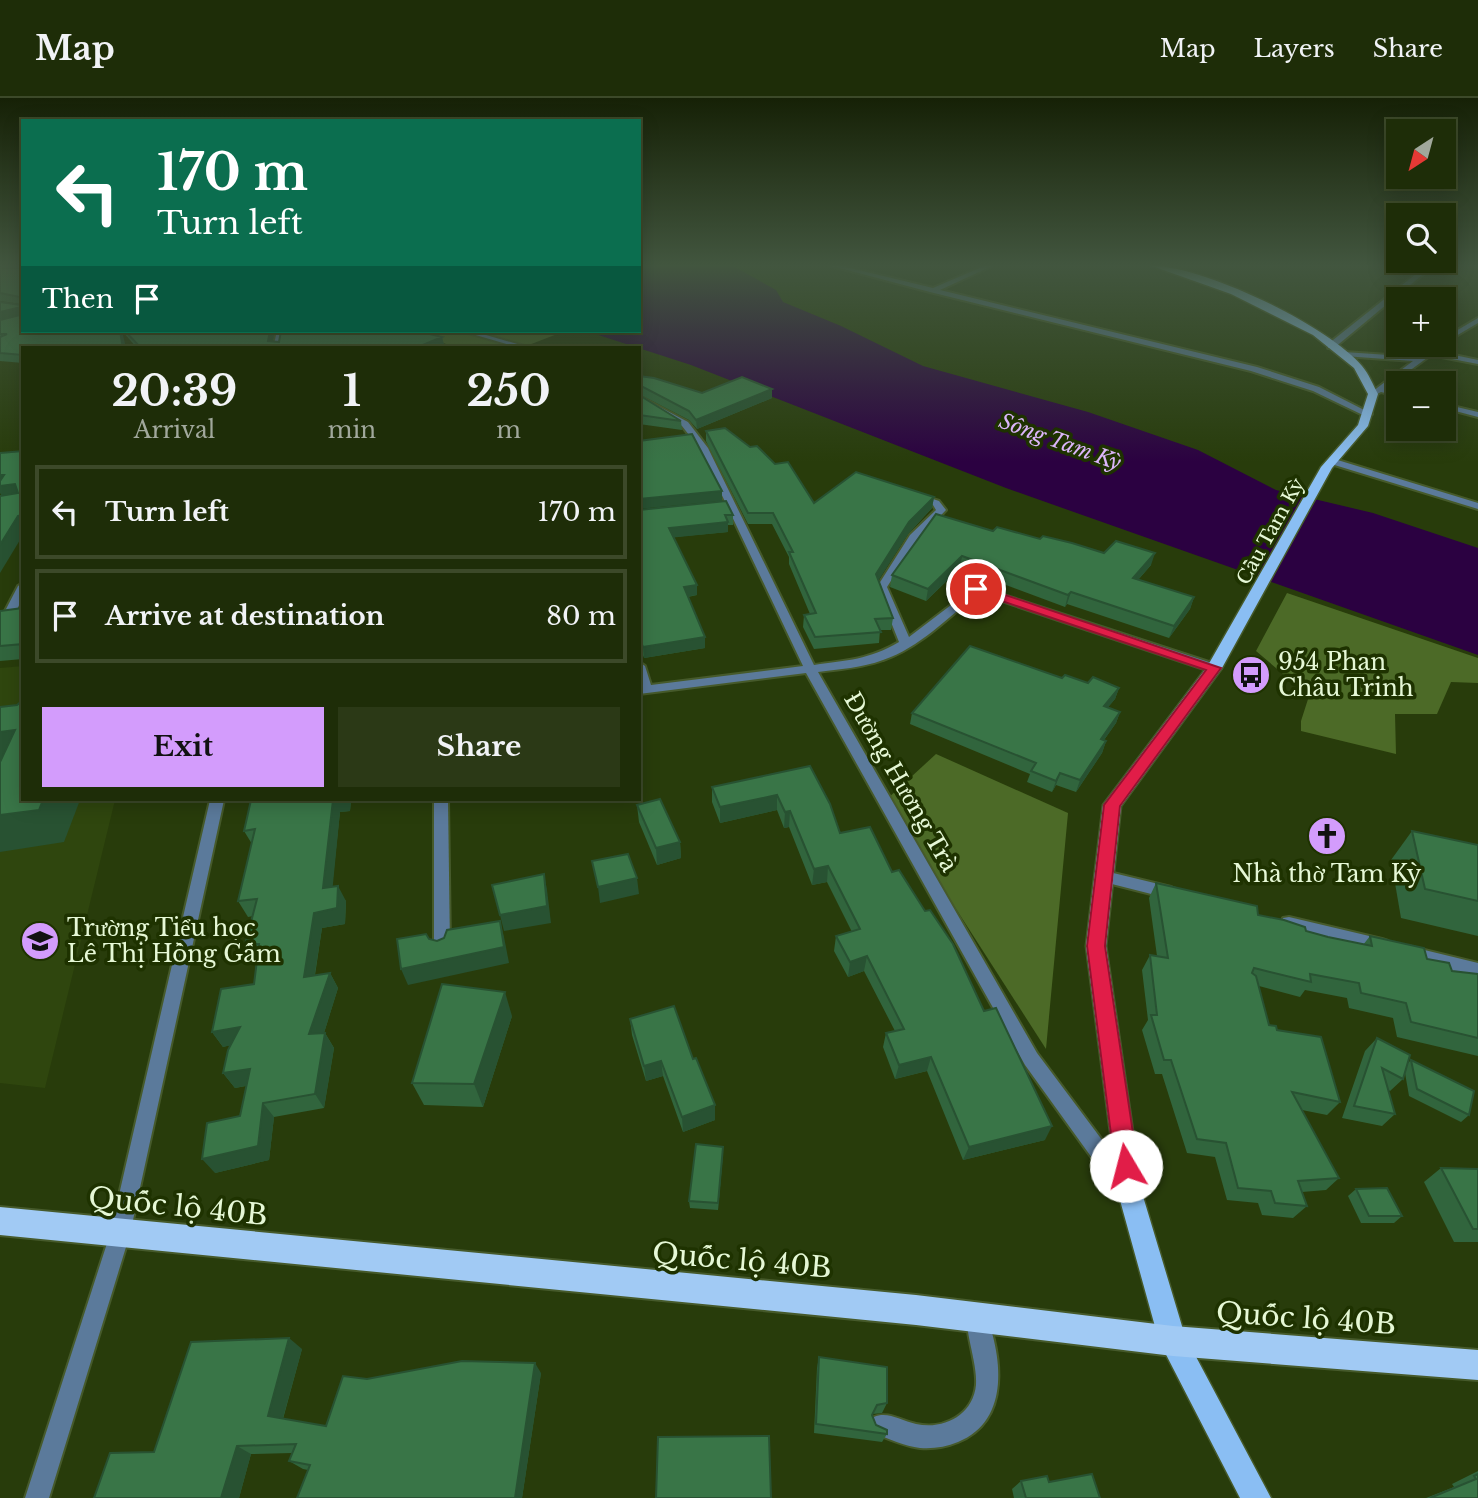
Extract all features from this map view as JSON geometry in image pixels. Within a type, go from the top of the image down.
[{"type":"highway","name":"Quốc lộ 40B","points":[[0,1221],[976,1317],[1172,1340],[1478,1364]]},
{"type":"main road","points":[[1310,331],[1359,367],[1376,392],[1368,414]]},
{"type":"main road","name":"Cầu Tam Kỳ","points":[[1256,1498],[1172,1340],[1130,1193],[1096,946],[1112,805],[1214,668],[1329,464],[1363,426],[1368,414]]},
{"type":"street","points":[[1099,331],[1254,369],[1316,389],[1368,414]]},
{"type":"street","points":[[1331,346],[1349,331]]},
{"type":"street","points":[[472,333],[520,346]]},
{"type":"street","points":[[1344,354],[1419,359]]},
{"type":"street","points":[[1376,392],[1422,357]]},
{"type":"street","points":[[1454,357],[1478,362]]},
{"type":"street","points":[[1376,392],[1386,393]]},
{"type":"street","name":"Đường Hương Trà","points":[[641,399],[689,428],[704,449],[727,505],[810,669],[1031,1059],[1130,1193]]},
{"type":"street","points":[[1456,409],[1478,415]]},
{"type":"street","points":[[1329,464],[1478,506]]},
{"type":"street","points":[[904,492],[936,503],[941,508],[914,537],[882,587],[906,643]]},
{"type":"street","points":[[642,689],[864,662],[906,643],[944,616],[973,590],[982,589],[1214,668]]},
{"type":"street","points":[[11,611],[21,590]]},
{"type":"street","points":[[37,1498],[120,1234],[217,801]]},
{"type":"street","points":[[441,801],[442,948]]},
{"type":"street","points":[[1105,877],[1185,897]]},
{"type":"street","points":[[1278,920],[1478,970]]},
{"type":"street","points":[[882,1425],[919,1437],[952,1433],[971,1424],[982,1409],[988,1388],[989,1366],[976,1317]]},
{"type":"shaded area","points":[[421,333],[560,333],[526,346],[451,346]]},
{"type":"shaded area","points":[[1287,593],[1478,658],[1478,683],[1451,682],[1437,714],[1395,714],[1396,754],[1301,731],[1301,721],[1309,696],[1256,651]]},
{"type":"shaded area","name":"Trường Tiểu học Lê Thị Hồng Gấm","points":[[21,666],[21,801],[115,801],[45,1088],[0,1083],[0,668]]},
{"type":"shaded area","points":[[936,754],[1068,813],[1046,1049],[886,800]]},
{"type":"water","name":"Sông Tam Kỳ","points":[[852,331],[923,366],[1088,412],[1198,450],[1276,490],[1373,513],[1478,548],[1478,655],[1006,488],[691,365],[641,349],[641,346],[632,346],[592,333]]},
{"type":"building","points":[[0,331],[120,333],[123,346],[21,346],[21,355],[0,353],[0,337],[7,334],[0,334]]},
{"type":"building","points":[[127,333],[270,333],[268,341],[279,342],[281,333],[425,333],[442,337],[420,346],[139,346]]},
{"type":"building","points":[[641,376],[702,393],[742,377],[772,389],[696,420],[689,411],[641,386]]},
{"type":"building","points":[[641,396],[681,421],[641,415]]},
{"type":"building","points":[[725,428],[750,447],[757,446],[775,464],[788,462],[814,503],[856,472],[934,497],[909,522],[876,574],[893,618],[875,619],[881,632],[815,637],[804,615],[816,613],[789,552],[793,552],[773,513],[748,513],[706,431]]},
{"type":"building","points":[[692,434],[722,491],[641,499],[641,441]]},
{"type":"building","points":[[21,451],[21,515],[0,545],[0,496],[18,493],[15,484],[0,486],[4,475],[0,475],[0,453]]},
{"type":"building","points":[[726,501],[733,515],[725,515],[728,522],[669,528],[697,585],[684,587],[705,637],[643,647],[641,510]]},
{"type":"building","points":[[936,514],[993,531],[997,527],[1040,539],[1043,536],[1104,553],[1116,541],[1155,553],[1133,578],[1194,597],[1174,626],[1071,592],[1068,595],[962,556],[928,589],[892,575]]},
{"type":"building","points":[[21,608],[21,644],[0,646],[0,611]]},
{"type":"building","points":[[970,646],[1062,678],[1065,675],[1088,683],[1093,677],[1119,688],[1104,706],[1120,712],[1101,739],[1106,741],[1080,780],[1060,773],[1056,781],[1031,771],[1036,763],[912,713]]},
{"type":"building","points":[[21,702],[21,801],[43,801],[39,810],[0,815],[0,762],[15,730],[0,732],[0,707],[17,705]]},
{"type":"building","points":[[810,766],[830,804],[840,833],[870,827],[892,872],[899,870],[925,911],[930,910],[953,944],[984,1011],[996,1008],[1052,1126],[969,1147],[931,1057],[899,1065],[886,1033],[904,1029],[867,956],[850,962],[836,936],[860,929],[828,866],[814,869],[790,811],[785,812],[777,795],[720,807],[712,787]]},
{"type":"building","points":[[660,799],[680,842],[656,848],[637,805]]},
{"type":"building","points":[[251,801],[333,801],[323,888],[338,886],[337,908],[314,913],[304,977],[330,973],[309,1034],[325,1033],[315,1094],[263,1103],[258,1146],[202,1159],[207,1123],[240,1116],[250,1069],[223,1073],[228,1050],[240,1027],[212,1032],[221,989],[254,984],[259,944],[245,945],[257,899],[238,901],[255,829],[244,831]]},
{"type":"building","points":[[1412,831],[1478,845],[1478,901],[1425,889]]},
{"type":"building","points":[[628,854],[637,878],[598,887],[592,861]]},
{"type":"building","points":[[544,874],[547,906],[500,915],[492,885]]},
{"type":"building","points":[[1156,883],[1257,906],[1258,915],[1284,920],[1305,927],[1306,931],[1328,937],[1372,946],[1370,936],[1424,948],[1427,959],[1449,963],[1452,971],[1478,974],[1478,1038],[1411,1022],[1406,1003],[1361,993],[1359,983],[1310,974],[1311,982],[1254,968],[1252,973],[1256,976],[1269,1025],[1276,1026],[1277,1030],[1321,1037],[1340,1102],[1292,1092],[1339,1178],[1298,1181],[1307,1206],[1275,1203],[1271,1191],[1238,1188],[1226,1143],[1197,1139],[1171,1060],[1164,1060],[1151,1015],[1157,1015],[1150,955],[1168,958]]},
{"type":"building","points":[[500,921],[504,947],[401,969],[397,939],[426,934],[429,939],[437,941],[444,938],[447,930]]},
{"type":"building","points":[[442,984],[505,992],[474,1084],[412,1083]]},
{"type":"building","points":[[674,1006],[693,1059],[696,1058],[715,1105],[682,1117],[661,1061],[644,1066],[630,1019]]},
{"type":"building","points":[[1377,1038],[1410,1055],[1403,1079],[1382,1068],[1395,1114],[1354,1106]]},
{"type":"building","points":[[1411,1060],[1474,1091],[1469,1115],[1417,1089]]},
{"type":"building","points":[[696,1144],[723,1147],[718,1203],[689,1201]]},
{"type":"building","points":[[1441,1168],[1478,1169],[1478,1229],[1473,1229]]},
{"type":"building","points":[[1387,1188],[1402,1216],[1369,1216],[1356,1189]]},
{"type":"building","points":[[289,1338],[268,1416],[326,1426],[343,1376],[367,1379],[462,1361],[535,1363],[515,1498],[297,1498],[310,1465],[289,1461],[296,1444],[237,1446],[221,1498],[94,1498],[110,1453],[154,1452],[191,1342]]},
{"type":"building","points":[[819,1357],[887,1367],[887,1403],[877,1405],[872,1415],[876,1425],[887,1430],[887,1434],[816,1424]]},
{"type":"building","points":[[769,1436],[771,1498],[656,1498],[658,1437]]},
{"type":"building","points":[[1092,1474],[1100,1498],[1026,1498],[1021,1481],[1047,1476],[1049,1482]]},
{"type":"building","points":[[1478,1474],[1478,1498],[1430,1498],[1476,1479],[1474,1476]]},
{"type":"place","name":"954 Phan Châu Trinh","points":[[1251,675]]},
{"type":"place","name":"Nhà thờ Tam Kỳ","points":[[1327,836]]},
{"type":"place","name":"Trường Tiểu học Lê Thị Hồng Gấm","points":[[40,941]]},
{"type":"route","points":[[976,589],[1214,668],[1112,805],[1096,946],[1126,1166]]}]
